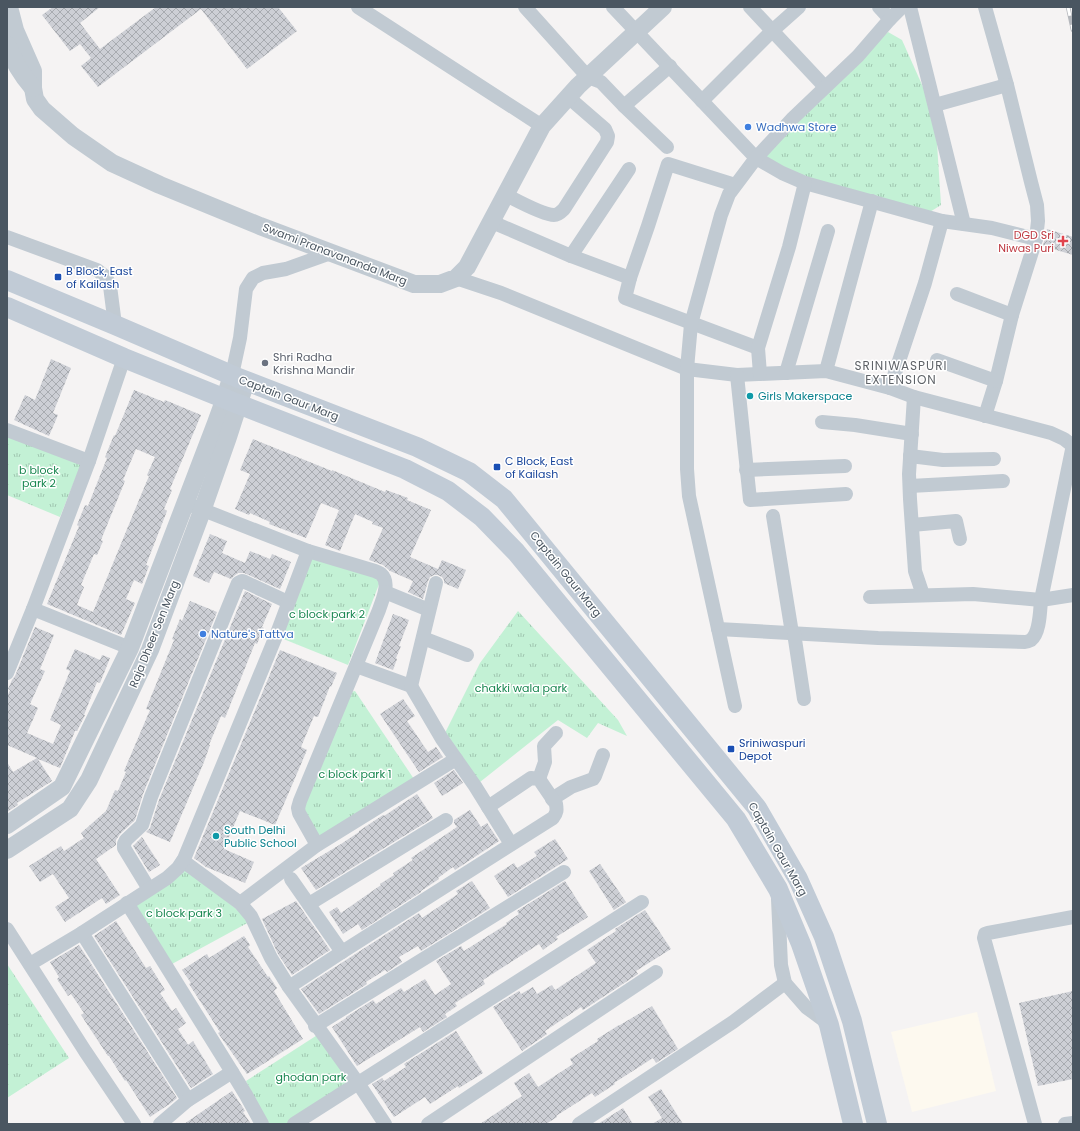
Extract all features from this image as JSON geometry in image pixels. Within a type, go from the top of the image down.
[{"type":"main road","name":"Captain Gaur Marg","points":[[7,280],[239,378],[418,447],[468,472],[504,499],[756,808],[798,879],[824,937],[852,1021],[877,1124]]},
{"type":"main road","name":"Captain Gaur Marg","points":[[7,307],[124,358],[405,469],[448,491],[482,517],[516,552],[736,819],[778,889],[801,944],[829,1025],[853,1124]]},
{"type":"street","name":"Swami Pranavananda Marg","points":[[8,7],[15,30],[33,71],[33,88],[35,99],[42,108],[73,136],[112,163],[174,191],[260,226],[414,284],[440,284],[456,278],[468,267],[542,126],[588,77],[663,7]]},
{"type":"street","points":[[358,7],[542,126]]},
{"type":"street","points":[[525,7],[588,77],[600,82],[667,146]]},
{"type":"street","points":[[613,7],[756,158],[782,173],[805,183],[942,220],[992,228],[1036,239]]},
{"type":"street","points":[[750,7],[825,87]]},
{"type":"street","points":[[702,101],[772,31],[799,7]]},
{"type":"street","points":[[879,7],[890,19]]},
{"type":"street","points":[[735,706],[689,496],[687,469],[687,369],[690,324],[721,215],[729,194],[735,185],[756,158],[793,118],[858,56],[902,7]]},
{"type":"street","points":[[910,7],[964,224]]},
{"type":"street","points":[[985,7],[1007,85],[1037,205],[1038,221],[1036,239],[1012,315],[996,381],[985,416]]},
{"type":"street","name":"Swami Pranavananda Marg","points":[[7,45],[21,74],[33,88]]},
{"type":"street","points":[[624,106],[670,66]]},
{"type":"street","points":[[935,105],[1007,85]]},
{"type":"street","points":[[506,194],[546,214],[555,216],[564,209],[603,149],[607,142],[608,136],[605,129],[568,97]]},
{"type":"street","points":[[735,185],[668,164],[630,278],[625,298],[690,324],[758,348]]},
{"type":"street","points":[[571,256],[629,169]]},
{"type":"street","points":[[760,374],[758,348],[789,247],[805,183]]},
{"type":"street","points":[[826,370],[872,201]]},
{"type":"street","points":[[890,388],[925,283],[942,220]]},
{"type":"street","points":[[492,222],[571,256],[630,278]]},
{"type":"street","points":[[786,373],[828,231]]},
{"type":"street","points":[[7,237],[97,270],[106,277],[110,286],[115,325]]},
{"type":"street","points":[[239,378],[240,338],[246,289],[253,278],[263,273],[286,269],[331,253]]},
{"type":"street","points":[[456,278],[501,293],[687,369],[737,375],[826,370],[890,388],[914,397],[1051,433],[1073,445],[1042,600],[1039,624],[1036,634],[1031,640],[1024,642],[878,638],[718,629]]},
{"type":"street","points":[[957,294],[1012,315]]},
{"type":"street","points":[[7,673],[89,461],[124,358]]},
{"type":"street","points":[[937,360],[996,381]]},
{"type":"street","points":[[737,375],[750,500],[846,494]]},
{"type":"street","name":"Raja Dheer Sen Marg","points":[[7,825],[62,788],[130,648],[185,503],[232,401],[239,378]]},
{"type":"street","points":[[914,397],[910,456],[910,486],[915,571],[923,595]]},
{"type":"street","name":"Raja Dheer Sen Marg","points":[[7,850],[70,809],[88,780],[150,650],[228,437],[232,401]]},
{"type":"street","points":[[822,422],[855,425],[912,434]]},
{"type":"street","points":[[7,430],[89,461]]},
{"type":"street","points":[[910,456],[943,460],[994,460]]},
{"type":"street","points":[[746,470],[845,466]]},
{"type":"street","points":[[910,486],[1003,481]]},
{"type":"street","points":[[185,503],[202,511],[308,551],[375,571],[381,574],[385,582],[385,592],[379,610],[298,808],[299,813],[317,845]]},
{"type":"street","points":[[773,516],[804,700]]},
{"type":"street","points":[[912,525],[956,521],[960,539]]},
{"type":"street","points":[[30,964],[82,933],[167,878],[183,861],[273,643],[308,551]]},
{"type":"street","points":[[149,889],[124,848],[124,844],[126,840],[142,825],[151,797],[238,583],[242,581],[288,602]]},
{"type":"street","points":[[410,686],[436,583]]},
{"type":"street","points":[[385,592],[429,610]]},
{"type":"street","points":[[870,597],[973,594],[1042,600],[1073,595]]},
{"type":"street","points":[[33,608],[130,648]]},
{"type":"street","points":[[422,638],[466,655]]},
{"type":"street","points":[[356,666],[410,686],[442,739],[511,844]]},
{"type":"street","points":[[539,779],[545,762],[544,746],[556,733]]},
{"type":"street","points":[[552,799],[571,787],[593,779],[603,755]]},
{"type":"street","points":[[240,903],[317,845],[456,759]]},
{"type":"street","points":[[289,987],[553,818],[557,809],[556,804],[539,779],[531,778],[488,807]]},
{"type":"street","points":[[309,904],[446,820]]},
{"type":"street","points":[[183,861],[240,903],[254,921],[271,958],[289,987],[315,1026],[358,1083],[385,1124]]},
{"type":"street","points":[[315,1026],[564,872]]},
{"type":"street","points":[[291,879],[342,952]]},
{"type":"street","points":[[778,889],[781,965],[786,982],[806,1007],[829,1025]]},
{"type":"street","points":[[294,1124],[642,902]]},
{"type":"street","points":[[127,903],[232,1072],[262,1124]]},
{"type":"street","points":[[1035,1124],[984,938],[985,934],[988,933],[1073,917]]},
{"type":"street","points":[[7,929],[85,1051],[134,1124]]},
{"type":"street","points":[[82,933],[188,1100]]},
{"type":"street","points":[[428,1124],[656,972]]},
{"type":"street","points":[[580,1124],[729,1025],[786,982]]},
{"type":"street","points":[[160,1124],[188,1100],[232,1072]]},
{"type":"street","points":[[1065,1124],[1073,1123]]},
{"type":"shaded area","points":[[977,1012],[996,1091],[912,1112],[891,1032]]},
{"type":"green space","points":[[888,32],[902,40],[927,96],[936,128],[941,205],[925,215],[786,173],[762,153]]},
{"type":"green space","name":"b block park 2","points":[[7,432],[82,462],[60,517],[7,495]]},
{"type":"green space","name":"c block park 2","points":[[312,558],[381,579],[348,665],[276,636]]},
{"type":"green space","name":"chakki wala park","points":[[518,611],[618,720],[627,736],[598,723],[587,738],[558,720],[475,786],[442,739],[480,663]]},
{"type":"green space","name":"c block park 1","points":[[355,691],[420,788],[314,854],[298,797],[342,694]]},
{"type":"green space","name":"c block park 3","points":[[181,864],[251,921],[172,964],[127,903]]},
{"type":"green space","points":[[7,964],[69,1058],[7,1098]]},
{"type":"green space","name":"ghodan park","points":[[322,1032],[357,1086],[297,1124],[266,1124],[246,1081]]},
{"type":"building","points":[[53,7],[100,7],[80,23],[100,49],[156,7],[278,7],[297,31],[247,69],[201,9],[98,87],[81,66],[91,58],[80,44],[70,51],[42,15]]},
{"type":"building","points":[[1047,229],[1073,237],[1073,255],[1043,246]]},
{"type":"building","points":[[51,359],[71,368],[53,413],[58,415],[49,436],[14,420],[25,395],[35,400]]},
{"type":"building","points":[[134,390],[164,402],[165,400],[201,415],[170,489],[172,490],[164,509],[167,511],[146,565],[149,566],[142,584],[134,580],[126,599],[135,603],[121,635],[47,604],[79,526],[77,525],[85,505],[88,506],[107,458],[105,457],[114,435],[115,436]],"holes":[[[136,449],[155,457],[147,475],[149,476],[93,612],[77,605],[84,587],[81,585],[94,554],[97,555],[103,541],[101,540],[125,481],[123,480]]]},
{"type":"building","points":[[253,439],[385,492],[386,490],[408,498],[407,500],[431,510],[410,557],[438,569],[442,560],[466,570],[458,589],[444,583],[442,577],[434,575],[430,577],[428,581],[423,599],[408,592],[413,581],[390,571],[383,565],[369,560],[383,528],[372,524],[373,522],[355,514],[340,551],[325,545],[339,510],[321,503],[306,538],[269,524],[270,522],[250,513],[249,515],[235,509],[250,474],[240,470]]},
{"type":"building","points":[[210,534],[227,541],[222,553],[245,563],[250,551],[270,559],[272,554],[291,562],[280,589],[244,573],[238,573],[231,579],[214,572],[209,583],[193,576]]},
{"type":"building","points":[[245,591],[272,604],[262,627],[264,628],[257,644],[255,643],[225,718],[221,716],[209,745],[204,762],[170,842],[146,832],[150,828],[159,800]]},
{"type":"building","points":[[190,601],[217,612],[143,794],[135,820],[120,834],[116,840],[116,845],[96,859],[120,895],[106,904],[102,898],[65,922],[55,907],[69,898],[53,874],[40,882],[29,866],[61,846],[64,851],[84,838],[81,833],[106,811],[115,790],[118,791],[126,772],[124,771],[150,710],[146,709],[174,640],[172,639],[180,619],[182,621]]},
{"type":"building","points":[[393,614],[409,620],[399,646],[401,646],[393,670],[375,663]]},
{"type":"building","points":[[35,627],[54,635],[40,669],[45,671],[30,704],[38,708],[27,733],[53,744],[61,725],[50,720],[70,671],[66,669],[75,649],[100,660],[102,655],[110,658],[100,683],[97,682],[85,715],[77,731],[75,731],[60,768],[38,759],[52,781],[17,803],[18,805],[7,812],[7,762],[13,772],[37,758],[7,745],[7,697],[10,690],[8,689],[15,676]]},
{"type":"building","points":[[280,650],[337,673],[331,687],[330,686],[318,717],[314,716],[301,747],[307,750],[275,825],[240,811],[224,849],[254,862],[245,883],[206,867],[194,858]]},
{"type":"building","points":[[403,699],[415,716],[407,721],[428,752],[436,747],[443,757],[419,772],[380,714]]},
{"type":"building","points":[[454,770],[463,783],[442,796],[434,783]]},
{"type":"building","points":[[417,794],[433,818],[316,890],[301,868],[341,844]]},
{"type":"building","points":[[470,810],[481,827],[487,823],[499,841],[455,870],[453,867],[421,892],[362,930],[358,924],[343,934],[329,912],[337,907],[341,913],[381,885],[380,884],[394,875],[393,873],[413,860],[411,858],[457,827],[454,820]]},
{"type":"building","points":[[142,837],[160,865],[149,872],[133,846]]},
{"type":"building","points":[[555,839],[568,859],[508,897],[494,876],[514,863],[517,868],[537,856],[534,852]]},
{"type":"building","points":[[600,864],[626,902],[614,910],[589,871]]},
{"type":"building","points":[[472,881],[490,908],[421,951],[418,946],[399,957],[402,962],[387,972],[385,970],[366,982],[367,984],[319,1014],[301,989],[419,913],[422,918],[458,894],[456,891]]},
{"type":"building","points":[[565,881],[588,917],[556,937],[558,939],[543,950],[539,944],[483,980],[485,984],[455,1003],[457,1006],[445,1014],[447,1017],[423,1032],[420,1027],[357,1066],[332,1027],[373,1000],[376,1004],[401,988],[404,992],[425,979],[435,995],[451,984],[436,961],[461,946],[464,951],[507,924],[506,923],[519,914],[517,911]]},
{"type":"building","points":[[296,901],[330,950],[292,975],[278,954],[262,919]]},
{"type":"building","points":[[645,910],[671,949],[636,971],[638,974],[583,1010],[581,1007],[545,1031],[547,1034],[522,1051],[493,1007],[519,991],[521,994],[533,987],[537,994],[552,985],[555,990],[596,963],[587,950],[616,931],[615,929]]},
{"type":"building","points":[[116,921],[146,968],[150,966],[165,990],[160,993],[172,1011],[176,1008],[186,1023],[178,1029],[188,1045],[193,1041],[213,1074],[191,1088],[94,936]]},
{"type":"building","points":[[244,936],[250,945],[248,947],[277,988],[274,991],[303,1039],[247,1074],[218,1033],[220,1032],[189,984],[191,983],[182,970],[207,954],[209,958]]},
{"type":"building","points":[[79,945],[177,1098],[150,1117],[81,1015],[84,1013],[71,994],[68,996],[57,979],[59,977],[50,962]]},
{"type":"building","points":[[1073,991],[1073,1079],[1038,1086],[1019,1003]]},
{"type":"building","points":[[652,1006],[678,1049],[656,1063],[653,1058],[595,1097],[592,1093],[546,1124],[480,1124],[522,1096],[514,1083],[529,1073],[538,1087],[573,1064],[570,1059],[598,1041],[597,1039]]},
{"type":"building","points":[[456,1031],[483,1073],[459,1088],[458,1086],[430,1104],[425,1097],[394,1117],[372,1084],[382,1078],[384,1081],[406,1067],[404,1064]]},
{"type":"building","points":[[661,1089],[683,1124],[652,1124],[662,1118],[648,1097]]},
{"type":"building","points":[[232,1091],[245,1111],[243,1112],[251,1124],[184,1124]]},
{"type":"building","points":[[623,1108],[633,1124],[598,1124]]},
{"type":"railway","points":[[1068,7],[1073,30]]},
{"type":"place","name":"Wadhwa Store","points":[[748,127]]},
{"type":"place","name":"DGD Sri Niwas Puri","points":[[1063,241]]},
{"type":"place","name":"B Block, East of Kailash","points":[[58,277]]},
{"type":"place","name":"Shri Radha Krishna Mandir","points":[[265,363]]},
{"type":"place","name":"Girls Makerspace","points":[[750,396]]},
{"type":"place","name":"C Block, East of Kailash","points":[[497,467]]},
{"type":"place","name":"Nature's Tattva","points":[[203,634]]},
{"type":"place","name":"Sriniwaspuri Depot","points":[[731,749]]},
{"type":"place","name":"South Delhi Public School","points":[[216,836]]},
{"type":"district","name":"SRINIWASPURI EXTENSION","points":[[901,373]]}]
